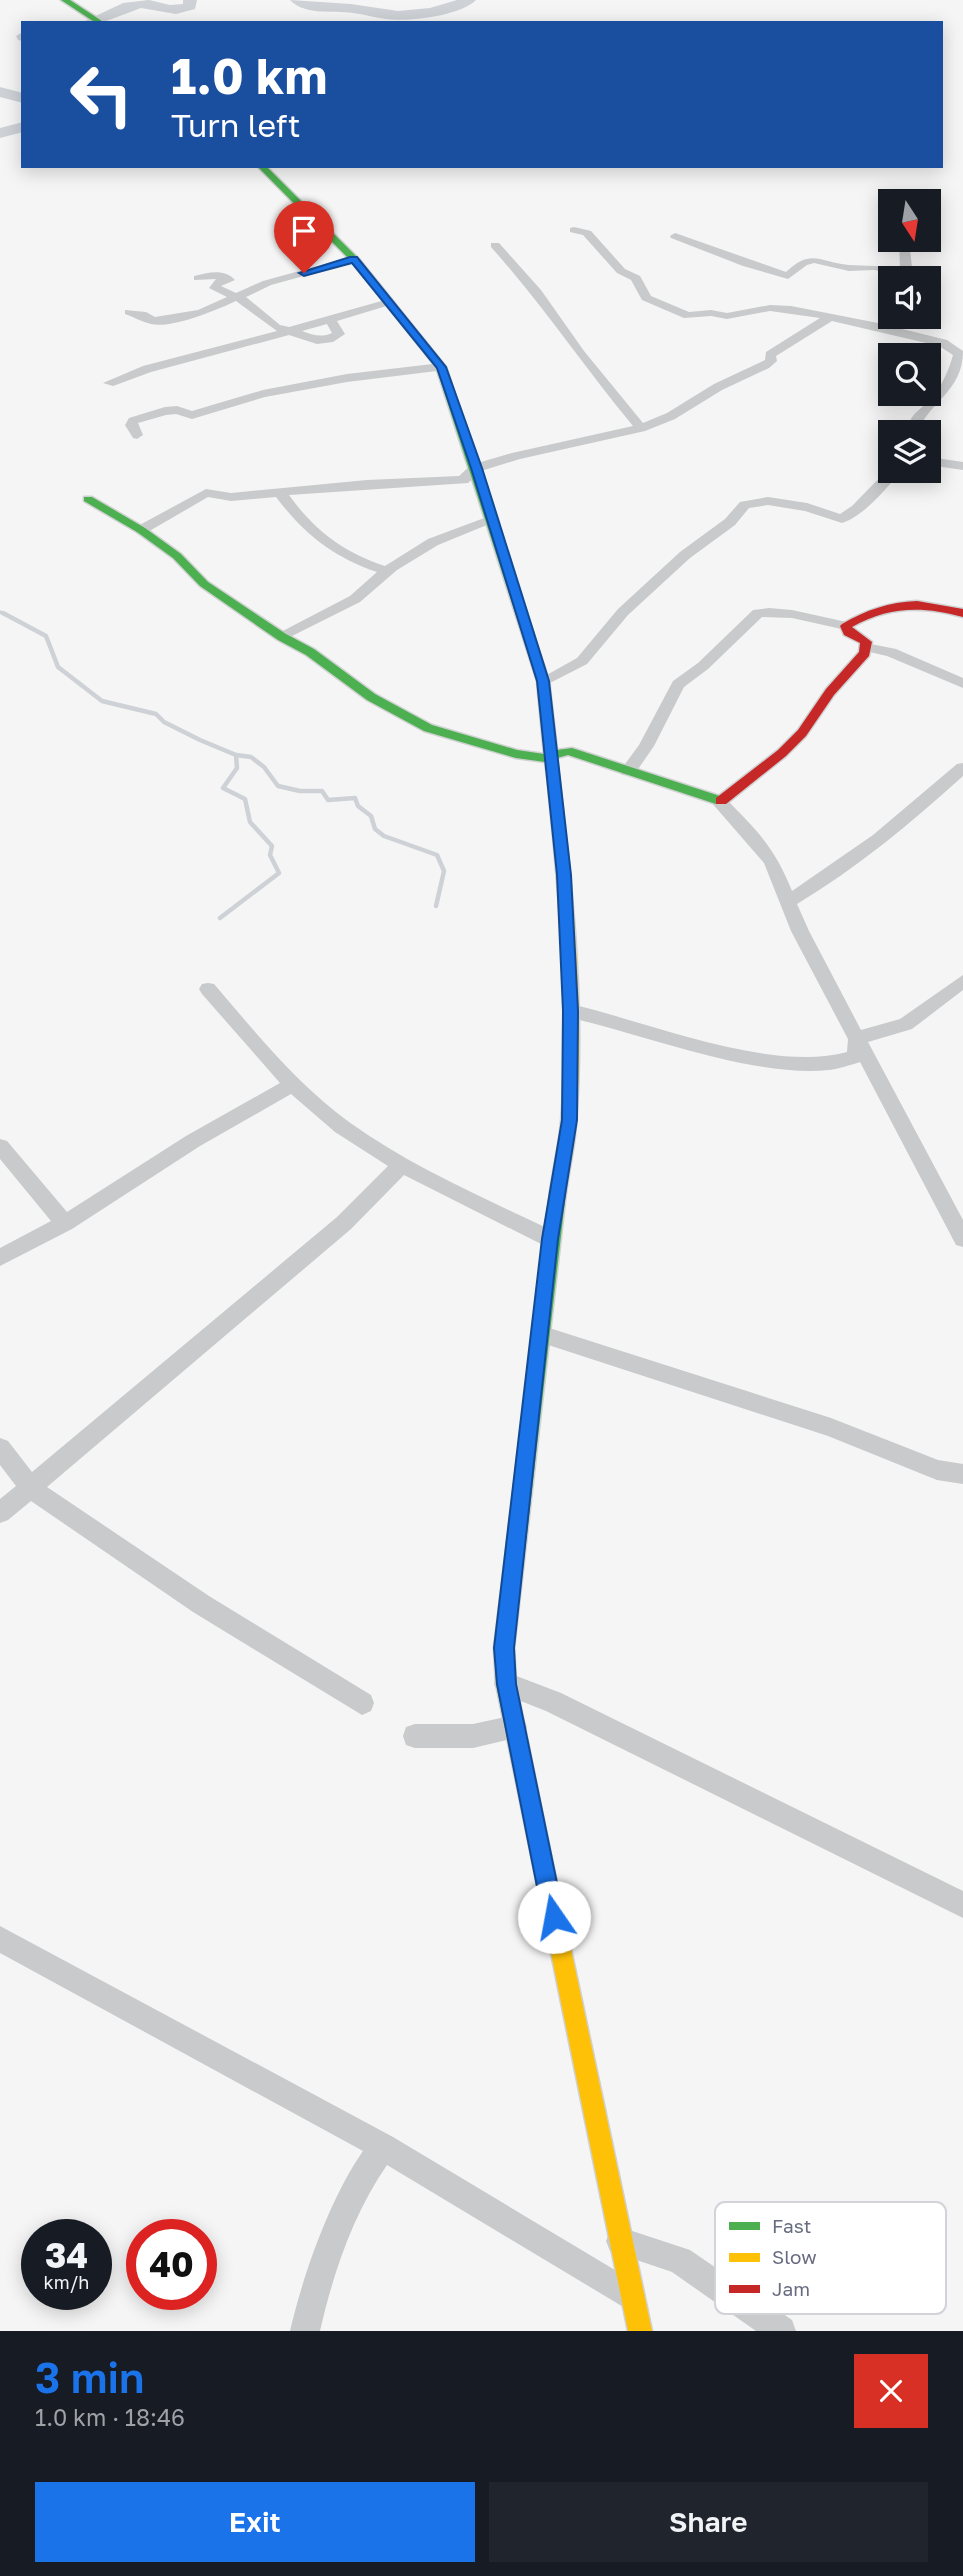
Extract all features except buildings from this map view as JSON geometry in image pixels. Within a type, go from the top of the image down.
[{"type":"street","points":[[65,0],[98,21]]},
{"type":"street","points":[[263,168],[354,259],[441,367],[543,681],[564,875],[571,1011],[569,1120],[550,1239],[504,1648],[506,1684],[640,2331]]},
{"type":"street","points":[[574,230],[587,233],[621,271],[636,278],[646,299],[688,316],[711,313],[727,316],[771,303],[878,327]]},
{"type":"street","points":[[676,236],[785,281],[803,262],[814,260],[849,268],[878,268]]},
{"type":"street","points":[[495,245],[537,292],[580,354],[641,428]]},
{"type":"street","points":[[129,312],[142,314],[153,321],[176,319],[201,313],[238,295],[354,259]]},
{"type":"street","points":[[198,278],[220,275],[228,278],[216,283],[215,288],[238,295],[276,327],[317,340],[329,339],[339,334],[330,319]]},
{"type":"street","points":[[109,383],[146,369],[388,302]]},
{"type":"street","points":[[141,530],[206,492],[231,497],[367,484],[463,480],[476,468],[641,428],[671,416],[718,387],[765,365],[771,361],[769,355],[829,317]]},
{"type":"street","points":[[888,329],[943,343],[959,354],[955,373],[931,409],[917,416],[916,420]]},
{"type":"street","points":[[137,435],[131,425],[133,421],[165,411],[177,410],[192,415],[263,394],[360,377],[441,367]]},
{"type":"street","points":[[941,463],[963,466]]},
{"type":"street","points":[[543,681],[582,661],[632,604],[685,555],[730,523],[745,505],[768,501],[807,507],[842,519],[857,509],[882,483]]},
{"type":"street","points":[[280,493],[322,543],[357,562],[387,571]]},
{"type":"street","points":[[88,499],[141,530],[177,556],[204,584],[282,637],[310,652],[371,697],[428,728],[516,754],[543,758],[568,751],[719,803],[748,831],[772,861],[800,931],[857,1038],[873,1074],[961,1232]]},
{"type":"street","points":[[282,637],[355,599],[387,571],[433,542],[492,520]]},
{"type":"street","points":[[628,771],[646,746],[678,684],[703,666],[758,613],[790,611],[818,622],[846,626],[884,606],[951,609],[963,613]]},
{"type":"street","points":[[719,803],[782,753],[802,733],[830,692],[865,653],[866,642],[848,632],[846,626]]},
{"type":"street","points":[[866,647],[891,652],[963,683]]},
{"type":"street","points":[[789,901],[809,890],[862,850],[963,768]]},
{"type":"street","points":[[857,1038],[906,1024],[963,981]]},
{"type":"street","points":[[208,989],[291,1085],[344,1128],[404,1164],[550,1239]]},
{"type":"street","points":[[571,1011],[791,1064],[828,1065],[845,1062],[856,1056],[857,1038]]},
{"type":"street","points":[[0,1258],[65,1223],[193,1141],[291,1085]]},
{"type":"street","points":[[0,1146],[65,1223]]},
{"type":"street","points":[[0,1513],[344,1223],[404,1164]]},
{"type":"street","points":[[540,1334],[831,1428],[937,1470],[963,1474]]},
{"type":"street","points":[[0,1448],[31,1488],[201,1604],[362,1703]]},
{"type":"street","points":[[506,1684],[552,1700],[963,1905]]},
{"type":"street","points":[[415,1736],[473,1736],[515,1727]]},
{"type":"street","points":[[0,1939],[383,2147],[632,2296]]},
{"type":"street","points":[[305,2331],[314,2292],[357,2184],[383,2147]]},
{"type":"street","points":[[621,2241],[680,2260],[715,2285]]},
{"type":"street","points":[[757,2314],[781,2331]]},
{"type":"waterway","points":[[93,21],[141,4],[182,9],[190,6],[190,0]]},
{"type":"waterway","points":[[297,0],[316,7],[351,8],[398,15],[440,10],[469,0]]},
{"type":"waterway","points":[[0,92],[21,97]]},
{"type":"waterway","points":[[0,133],[21,128]]},
{"type":"waterway","points":[[0,612],[6,615]]},
{"type":"waterway","points":[[3,613],[46,636],[58,667],[102,701],[156,714],[164,722],[236,755]]},
{"type":"waterway","points":[[220,918],[279,873],[270,855],[272,846],[250,822],[245,799],[223,788],[237,768],[236,755]]},
{"type":"waterway","points":[[236,755],[251,757],[264,767],[278,786],[300,791],[322,791],[328,800],[355,798],[358,806],[371,816],[375,829],[384,836],[437,855],[444,871],[436,906]]},
{"type":"traffic: fast","points":[[65,0],[98,21]]},
{"type":"traffic: fast","points":[[263,168],[356,261],[441,367],[543,681],[553,776]]},
{"type":"traffic: fast","points":[[88,499],[141,530],[177,556],[204,584],[282,637],[310,652],[371,697],[428,728],[516,754],[543,758],[568,751],[721,801]]},
{"type":"traffic: fast","points":[[541,1855],[506,1684],[504,1648],[558,1192]]},
{"type":"traffic: slow","points":[[553,776],[566,904],[571,1032],[568,1127],[558,1192]]},
{"type":"traffic: slow","points":[[541,1855],[640,2331]]},
{"type":"traffic: jam","points":[[721,801],[782,753],[802,733],[830,692],[865,653],[866,642],[848,632],[846,626],[874,612],[902,605],[931,606],[963,613]]},
{"type":"route","points":[[304,273],[354,259],[441,367],[543,681],[564,875],[571,1011],[569,1120],[550,1239],[504,1648],[506,1684],[554,1917]]}]
